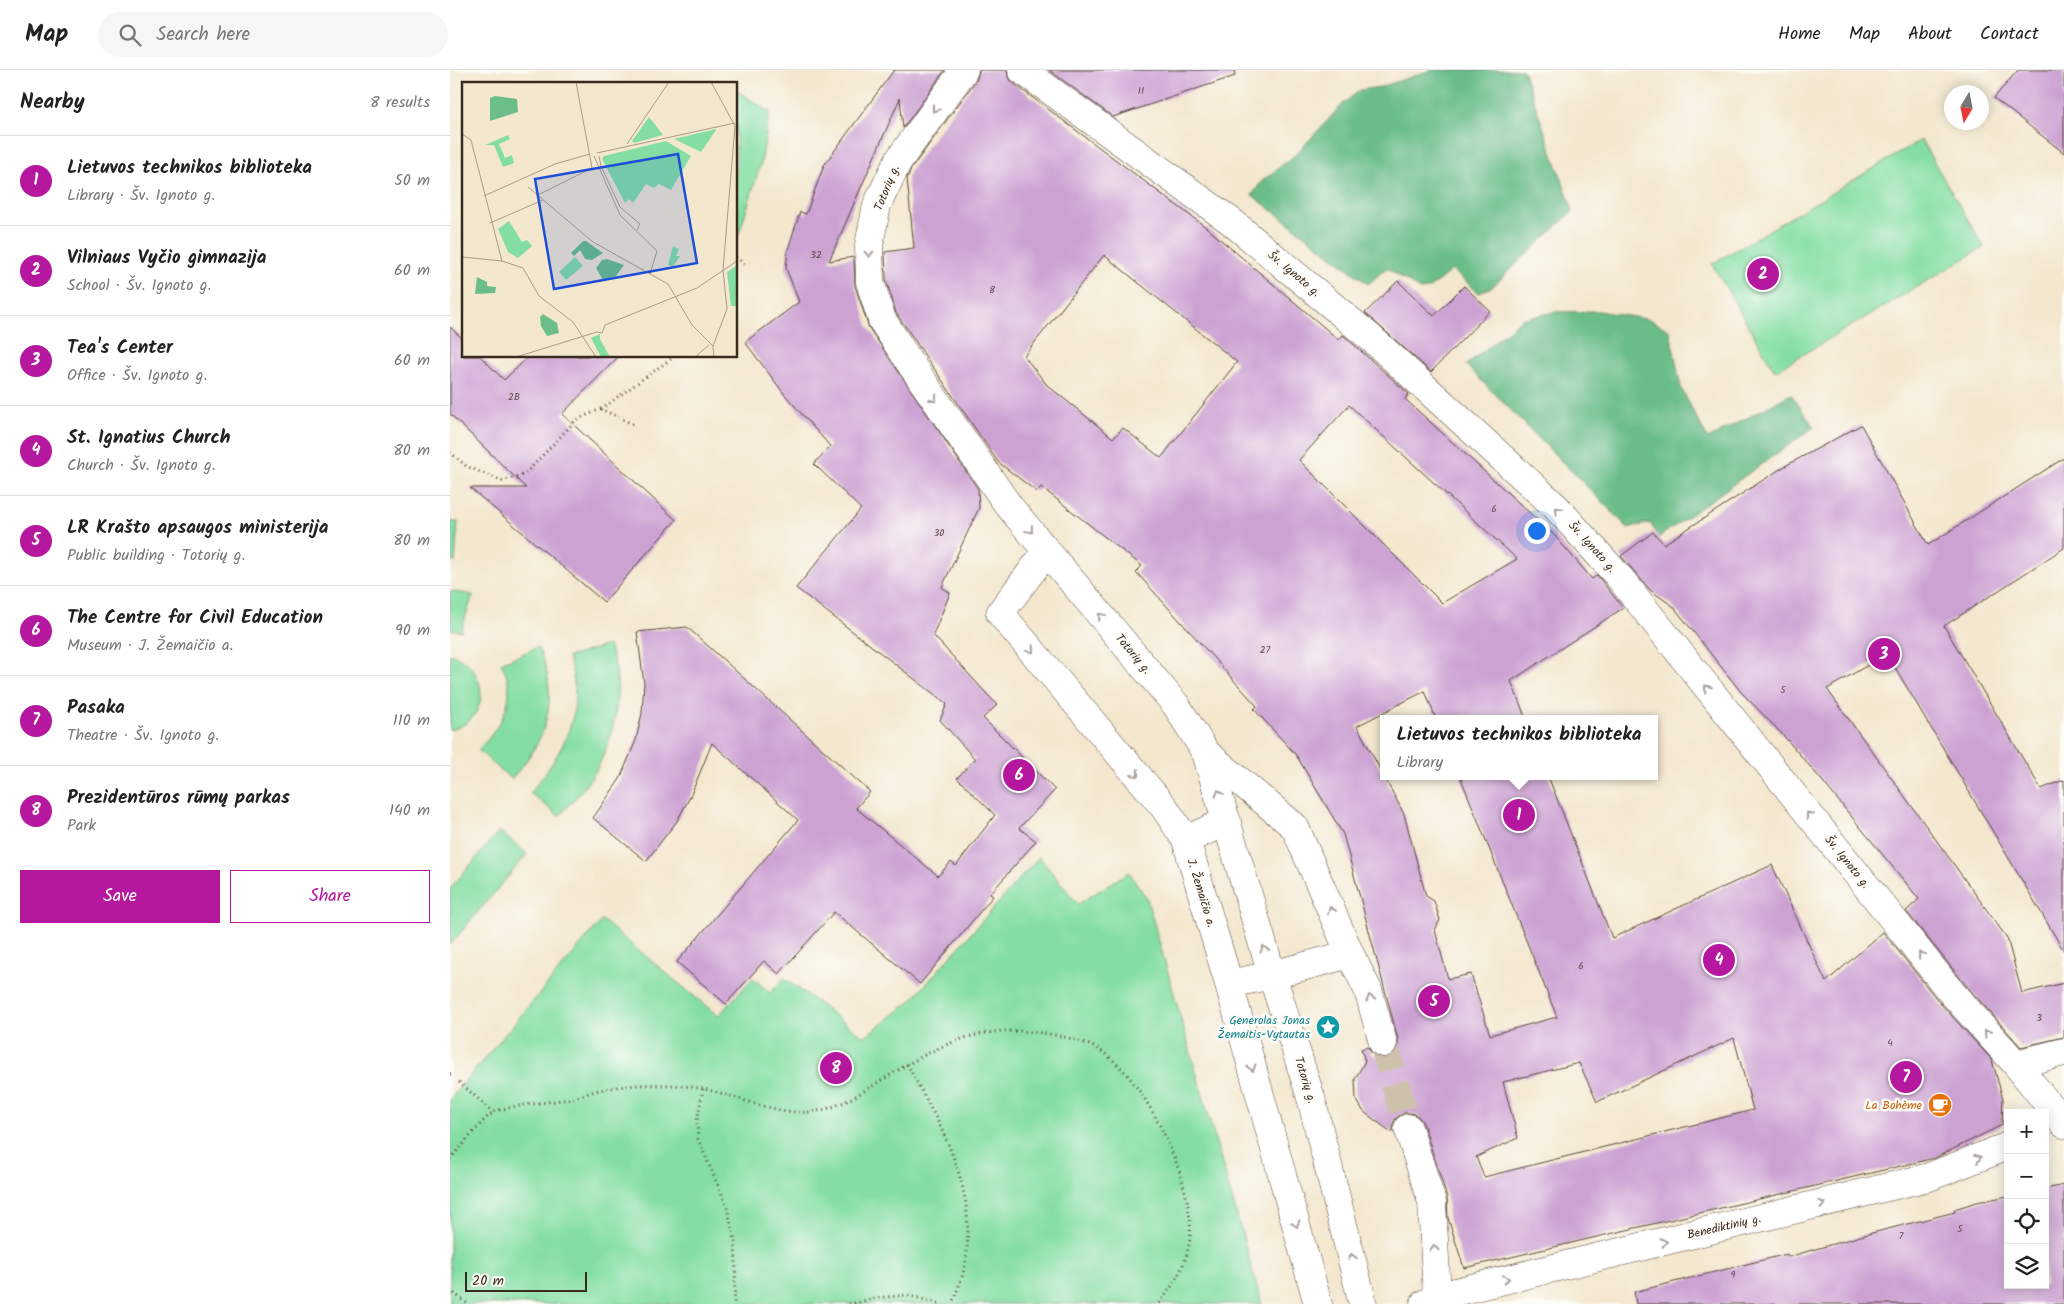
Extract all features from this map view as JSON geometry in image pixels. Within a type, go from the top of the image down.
[{"type":"street","name":"Totorių g.","points":[[964,70],[898,161],[877,205],[869,245],[870,282],[882,320],[1008,505],[1176,705],[1206,753],[1311,1098],[1363,1304]]},
{"type":"street","name":"Šv. Ignoto g.","points":[[1022,70],[1232,222],[1372,339],[1556,507],[1618,577],[1952,994],[2016,1064],[2064,1124]]},
{"type":"street","name":"J. Žemaičio a.","points":[[1047,551],[1000,613],[1164,807],[1186,840],[1229,984],[1318,1304]]},
{"type":"street","points":[[1206,753],[1295,826],[1350,954],[1368,990],[1383,1043]]},
{"type":"street","points":[[1186,840],[1227,821]]},
{"type":"street","points":[[1229,984],[1272,975],[1350,954]]},
{"type":"street","points":[[2016,1064],[2064,1052]]},
{"type":"street","points":[[2049,1130],[2064,1124]]},
{"type":"street","points":[[1408,1128],[1432,1202],[1430,1300]]},
{"type":"street","name":"Benediktinių g.","points":[[1430,1300],[1929,1177],[2004,1148]]},
{"type":"path","points":[[738,259],[745,265]]},
{"type":"path","points":[[450,452],[466,466],[502,481],[525,474],[576,420],[601,409],[672,358]]},
{"type":"path","points":[[601,409],[635,425]]},
{"type":"path","points":[[450,1159],[493,1112],[531,1102],[564,1100],[602,1089],[681,1086],[703,1089],[775,1108],[802,1113],[820,1111],[846,1103],[907,1064],[938,1047],[969,1036],[1006,1031],[1050,1035],[1081,1041],[1102,1051],[1128,1076],[1151,1110],[1169,1144],[1182,1176],[1189,1207],[1190,1236],[1186,1257],[1175,1282],[1159,1304]]},
{"type":"path","points":[[907,1064],[950,1145],[964,1190],[967,1225],[966,1261],[952,1304]]},
{"type":"path","points":[[459,1082],[493,1112]]},
{"type":"path","points":[[703,1089],[697,1121],[698,1139],[726,1204],[735,1240],[734,1304]]},
{"type":"path","points":[[450,1290],[468,1304]]},
{"type":"path","points":[[849,1304],[876,1298],[907,1295],[942,1304]]},
{"type":"green space","points":[[1431,70],[1523,70],[1573,211],[1492,287],[1479,293],[1452,270],[1428,289],[1420,290],[1387,268],[1368,284],[1252,195],[1262,181],[1295,155],[1343,104],[1360,90],[1381,87]]},
{"type":"green space","points":[[738,91],[770,112],[761,163],[738,235]]},
{"type":"green space","points":[[1921,140],[1984,247],[1775,371],[1712,264]]},
{"type":"green space","points":[[1599,311],[1651,320],[1670,331],[1681,388],[1708,439],[1791,394],[1814,427],[1659,537],[1650,523],[1628,528],[1466,365],[1522,319],[1555,312]]},
{"type":"green space","points":[[450,522],[458,522],[455,562],[450,561]]},
{"type":"green space","points":[[450,591],[473,595],[461,631],[450,629]]},
{"type":"green space","points":[[608,645],[615,664],[617,684],[616,713],[609,741],[591,778],[559,816],[530,793],[553,762],[569,730],[575,696],[568,657]]},
{"type":"green space","points":[[538,647],[549,683],[547,718],[534,749],[511,779],[478,750],[501,721],[506,710],[509,687],[501,663]]},
{"type":"green space","points":[[450,654],[463,660],[473,670],[479,681],[481,693],[479,705],[473,716],[464,725],[450,730]]},
{"type":"green space","points":[[499,831],[527,854],[450,945],[450,889]]},
{"type":"green space","points":[[1039,857],[1078,904],[1129,872],[1147,899],[1262,1304],[450,1304],[450,1099],[602,920],[718,1016],[753,978],[770,993],[784,978],[864,1037],[910,1002]]},
{"type":"building","points":[[894,70],[945,70],[903,128],[900,98],[829,261],[854,257],[855,286],[869,328],[978,489],[979,508],[942,587],[950,593],[933,635],[997,705],[983,718],[1055,790],[1019,828],[1036,841],[990,894],[993,896],[920,984],[834,912],[779,974],[764,961],[726,1004],[677,962],[798,820],[712,743],[690,797],[677,821],[646,861],[593,818],[620,779],[636,740],[642,713],[644,683],[637,632],[687,627],[870,792],[856,808],[938,876],[951,862],[956,866],[995,815],[957,778],[975,759],[940,720],[947,704],[796,588],[861,509],[814,464],[830,446],[785,395],[745,342],[799,302],[786,268],[788,249],[800,212],[806,214],[824,165]]},
{"type":"building","points":[[979,70],[1007,70],[1008,77],[1013,83],[1207,228],[1339,340],[1343,335],[1409,394],[1405,399],[1555,536],[1592,579],[1597,575],[1623,608],[1511,681],[1524,715],[1434,715],[1425,691],[1357,726],[1380,769],[1380,780],[1386,780],[1404,814],[1426,896],[1434,901],[1440,920],[1435,930],[1448,979],[1471,974],[1490,1035],[1557,1017],[1462,780],[1550,780],[1612,938],[1772,865],[1826,982],[1883,932],[1940,1003],[1992,1060],[2003,1099],[2002,1125],[1935,1158],[1464,1268],[1448,1218],[1447,1197],[1423,1123],[1418,1116],[1404,1113],[1396,1118],[1393,1124],[1393,1131],[1391,1132],[1364,1112],[1356,1099],[1355,1079],[1365,1061],[1361,1049],[1368,1047],[1372,1054],[1380,1058],[1387,1058],[1394,1054],[1398,1047],[1398,1039],[1343,834],[1296,755],[1254,709],[1257,706],[1136,572],[1142,566],[1041,487],[1037,492],[998,462],[896,313],[886,279],[885,252],[914,248],[907,178],[911,169],[977,79]],"holes":[[[1104,255],[1237,362],[1161,458],[1123,428],[1113,438],[1047,385],[1024,356]],[[1349,405],[1517,559],[1442,603],[1299,460]],[[1734,1038],[1753,1110],[1484,1177],[1476,1157],[1518,1138],[1503,1082],[1579,1063],[1597,1102]]]},
{"type":"building","points":[[1049,70],[1234,70],[1235,76],[1113,117]]},
{"type":"building","points":[[2018,70],[2064,70],[2064,153],[1994,98]]},
{"type":"building","points":[[1398,281],[1434,316],[1464,286],[1490,311],[1431,372],[1365,313]]},
{"type":"building","points":[[450,327],[462,338],[462,358],[482,358],[504,380],[527,358],[617,358],[562,414],[676,520],[604,602],[470,488],[526,488],[450,414]]},
{"type":"building","points":[[1861,425],[1928,545],[2064,458],[2064,548],[1944,626],[2041,789],[2064,780],[2064,951],[1887,654],[1827,689],[2007,938],[2022,993],[2064,983],[2064,1037],[2021,1047],[1964,983],[1906,911],[1919,899],[1819,777],[1782,734],[1741,692],[1673,606],[1650,590],[1621,556],[1653,532],[1664,544],[1785,466]]},
{"type":"building","points":[[2064,1185],[2064,1304],[1636,1304],[1634,1292],[1787,1254],[1788,1257],[1955,1212],[1954,1209],[1977,1202],[2004,1197],[2004,1289],[2049,1289],[2049,1188]]},
{"type":"tunnel","points":[[1383,1043],[1408,1128]]},
{"type":"place","name":"Vilniaus Vyčio gimnazija","points":[[1763,274]]},
{"type":"place","name":"Tea's Center","points":[[1884,654]]},
{"type":"place","name":"The Centre for Civil Education","points":[[1019,775]]},
{"type":"place","name":"Lietuvos technikos biblioteka","points":[[1519,815]]},
{"type":"place","name":"St. Ignatius Church","points":[[1719,960]]},
{"type":"place","name":"LR Krašto apsaugos ministerija","points":[[1434,1001]]},
{"type":"place","name":"Generolas Jonas Žemaitis-Vytautas","points":[[1328,1027]]},
{"type":"place","name":"Prezidentūros rūmų parkas","points":[[836,1068]]},
{"type":"place","name":"Pasaka","points":[[1906,1077]]},
{"type":"place","name":"La Bohème","points":[[1940,1105]]}]
